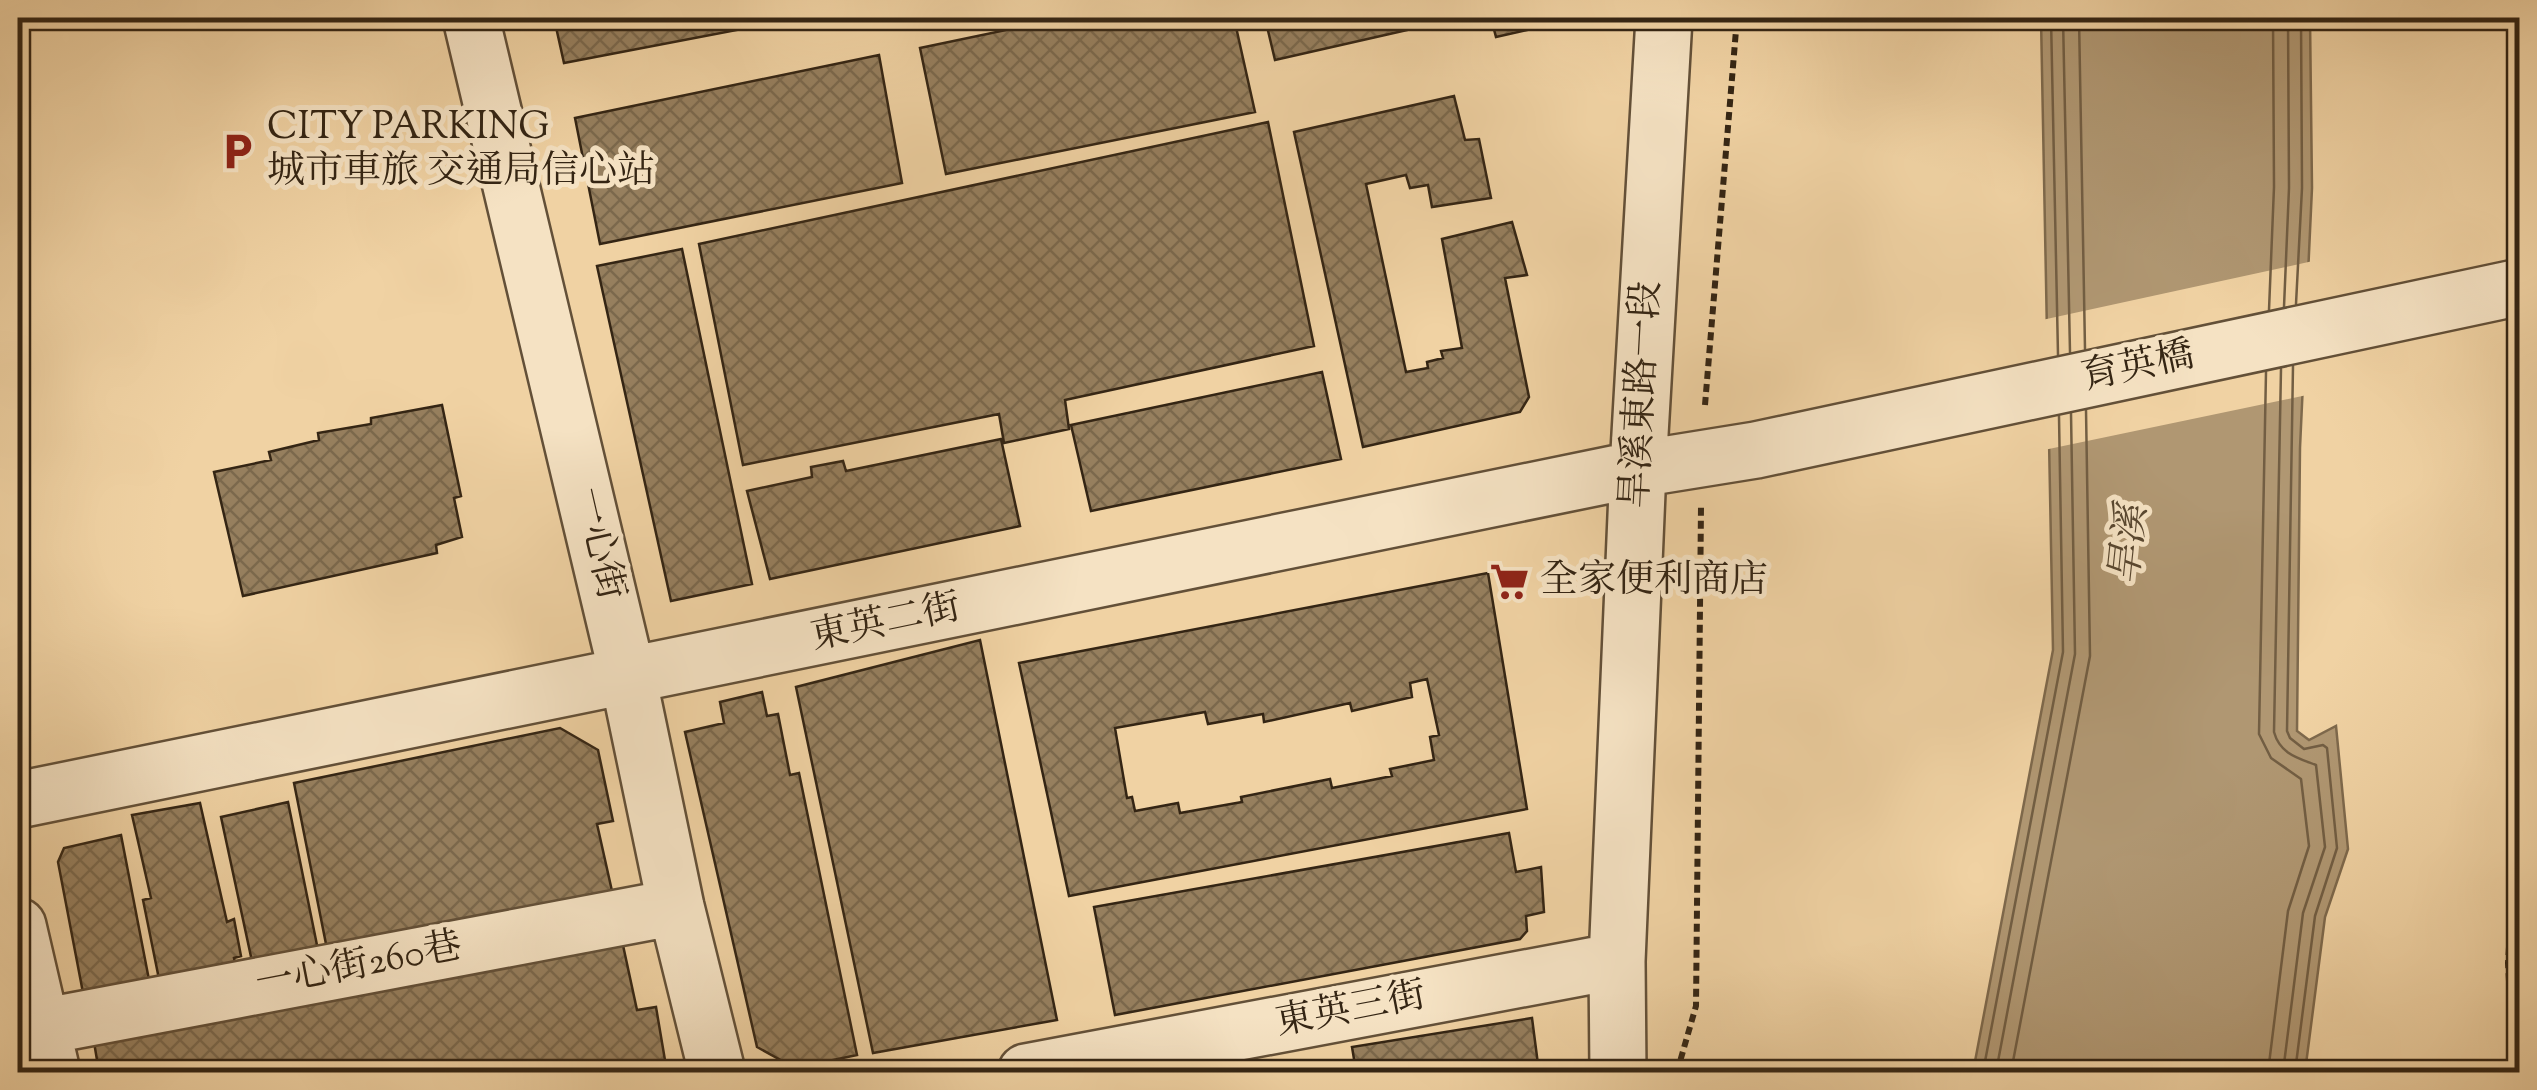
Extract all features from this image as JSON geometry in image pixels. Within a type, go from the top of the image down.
[{"type":"street","name":"一心街","points":[[471,18],[628,676],[676,906],[717,1072]]},
{"type":"street","name":"旱溪東路一段","points":[[1618,1072],[1617,961],[1638,469],[1664,18]]},
{"type":"street","name":"育英橋","points":[[1756,450],[2520,287]]},
{"type":"street","name":"東英二街","points":[[18,800],[1638,469],[1756,450]]},
{"type":"street","name":"一心街260巷","points":[[47,1050],[676,906]]},
{"type":"street","points":[[18,926],[47,1050]]},
{"type":"street","name":"東英三街","points":[[1026,1072],[1617,961]]},
{"type":"path","points":[[2514,1072],[2508,964],[2520,772]]},
{"type":"path","points":[[1677,1072],[1696,1006]]},
{"type":"water","name":"旱溪","points":[[2041,18],[2310,18],[2312,188],[2300,448],[2297,731],[2309,740],[2336,726],[2348,849],[2325,917],[2305,1072],[1973,1072],[2053,650]]},
{"type":"pier","points":[[2313,261],[2307,395],[2044,450],[2042,320]]},
{"type":"building","points":[[554,18],[799,18],[564,63]]},
{"type":"building","points":[[1064,18],[1234,18],[1255,112],[946,174],[920,48]]},
{"type":"building","points":[[1265,18],[1460,18],[1275,60]]},
{"type":"building","points":[[1491,18],[1561,18],[1562,22],[1496,37]]},
{"type":"building","points":[[879,55],[902,183],[600,244],[575,118]]},
{"type":"building","points":[[1454,96],[1465,140],[1479,139],[1491,198],[1432,207],[1428,185],[1410,188],[1406,175],[1366,184],[1406,372],[1428,368],[1427,362],[1443,358],[1441,351],[1462,348],[1442,239],[1512,222],[1527,275],[1505,278],[1529,397],[1520,412],[1363,447],[1294,132]]},
{"type":"building","points":[[1268,122],[1314,346],[1065,400],[1069,429],[1004,443],[999,414],[743,465],[699,244]]},
{"type":"building","points":[[682,249],[752,584],[671,601],[597,266]]},
{"type":"building","points":[[1322,372],[1341,459],[1091,511],[1071,425]]},
{"type":"building","points":[[442,405],[461,496],[454,498],[462,537],[436,545],[437,553],[243,596],[214,472],[271,460],[269,452],[319,440],[318,433]]},
{"type":"building","points":[[1001,439],[1020,526],[770,579],[747,491],[812,477],[811,467],[843,461],[846,471]]},
{"type":"building","points":[[1488,573],[1527,809],[1069,896],[1019,663]],"holes":[[[1427,679],[1439,735],[1430,737],[1434,760],[1390,769],[1392,776],[1332,788],[1330,779],[1180,813],[1178,803],[1135,811],[1132,797],[1127,798],[1115,728],[1205,712],[1208,724],[1263,714],[1264,722],[1350,703],[1352,711],[1412,697],[1410,683]]]},
{"type":"building","points":[[980,640],[1057,1020],[873,1053],[796,687]]},
{"type":"building","points":[[762,692],[767,716],[778,714],[790,775],[799,773],[857,1055],[795,1068],[757,1047],[685,732],[724,723],[720,702]]},
{"type":"building","points":[[560,728],[598,750],[613,821],[597,824],[614,900],[328,954],[294,783]]},
{"type":"building","points":[[288,802],[319,955],[253,966],[221,817]]},
{"type":"building","points":[[200,803],[227,922],[234,919],[241,956],[234,958],[236,968],[160,984],[143,900],[151,898],[132,815]]},
{"type":"building","points":[[1509,833],[1516,872],[1541,867],[1544,912],[1526,916],[1527,931],[1520,939],[1115,1015],[1094,907]]},
{"type":"building","points":[[121,835],[150,985],[84,998],[58,862],[64,848]]},
{"type":"building","points":[[621,936],[637,1010],[656,1007],[667,1072],[99,1072],[94,1042]]},
{"type":"building","points":[[1532,1018],[1539,1072],[1352,1072],[1356,1071],[1352,1047]]},
{"type":"place","name":"CITY PARKING 城市車旅 交通局信心站","points":[[237,151]]},
{"type":"place","name":"全家便利商店","points":[[1510,582]]}]
